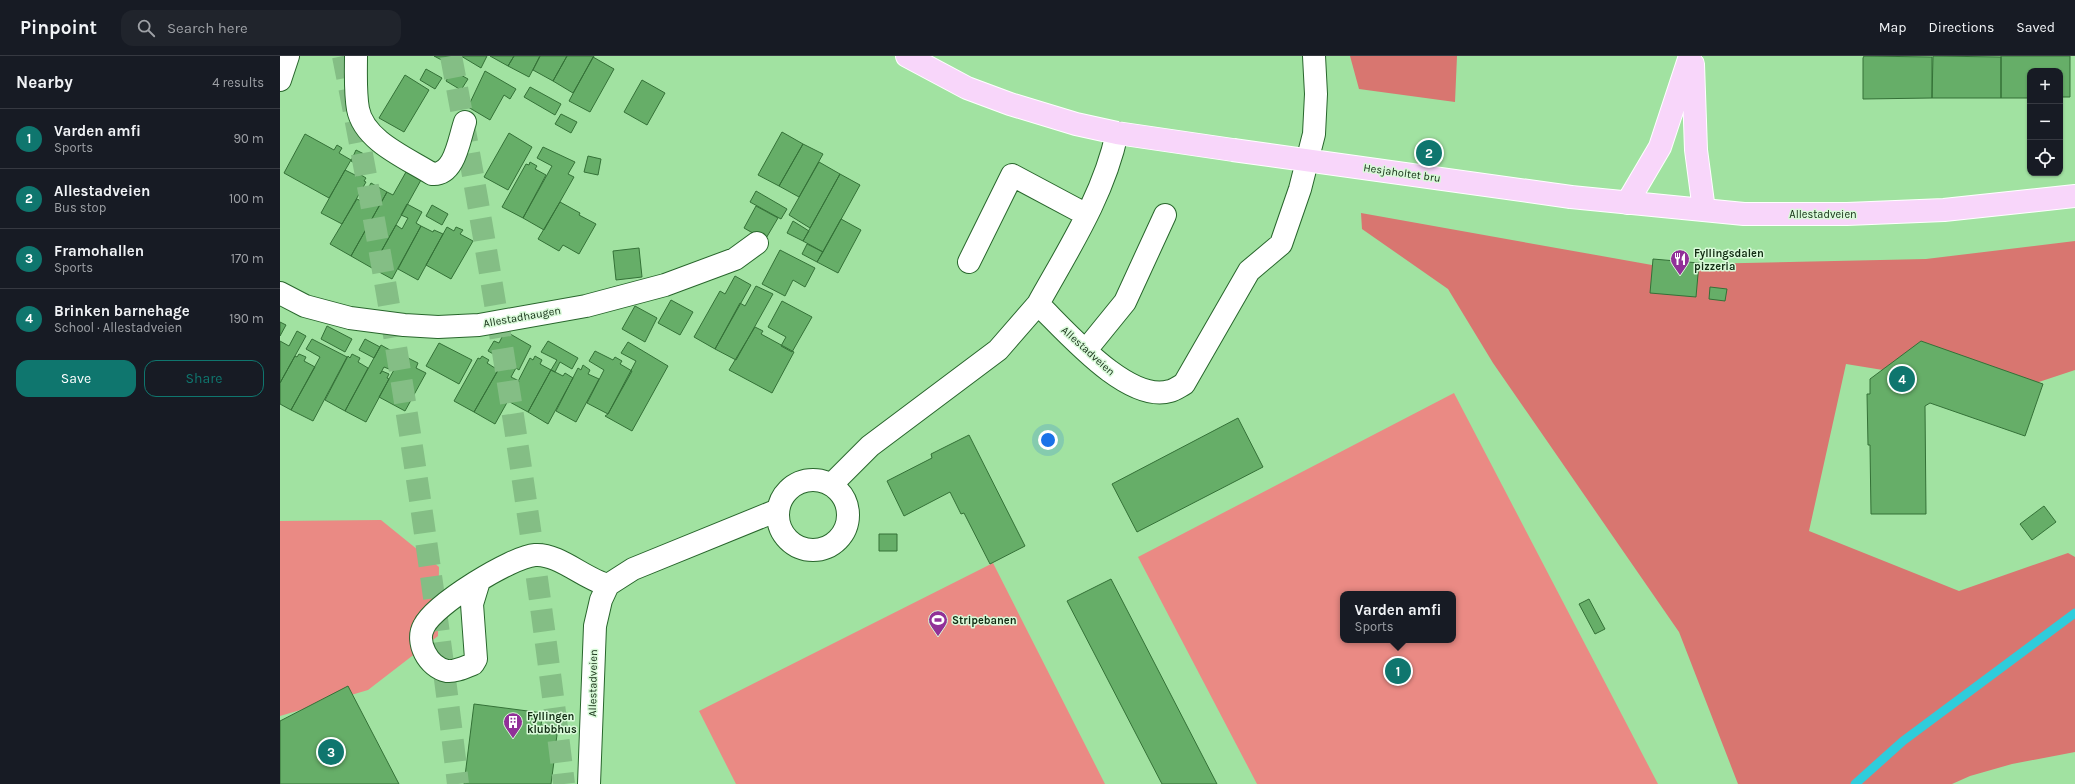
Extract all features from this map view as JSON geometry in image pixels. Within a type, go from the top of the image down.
[{"type":"main road","points":[[907,56],[967,88],[1010,104],[1076,124],[1117,133]]},
{"type":"main road","points":[[1627,203],[1660,147],[1691,56]]},
{"type":"main road","points":[[1691,56],[1696,150],[1704,210]]},
{"type":"main road","name":"Hesjaholtet bru","points":[[1117,133],[1572,197]]},
{"type":"main road","name":"Allestadveien","points":[[1572,197],[1744,214],[1847,214],[1944,210],[2075,196]]},
{"type":"street","points":[[280,80],[288,56]]},
{"type":"street","points":[[356,56],[358,108],[362,122],[381,142],[432,174],[438,175],[445,172],[450,165],[465,122]]},
{"type":"street","name":"Allestadveien","points":[[1038,304],[1110,373],[1136,387],[1155,392],[1169,391],[1184,384],[1249,271],[1281,244],[1300,189],[1314,134],[1316,94],[1314,56]]},
{"type":"street","points":[[831,485],[870,446],[998,350],[1038,304],[1087,215],[1112,156],[1117,133]]},
{"type":"street","points":[[969,262],[1012,175],[1087,215]]},
{"type":"street","points":[[1086,350],[1125,302],[1165,215]]},
{"type":"street","name":"Allestadhaugen","points":[[280,293],[305,306],[350,318],[404,325],[438,327],[479,325],[586,306],[665,285],[735,259],[757,243]]},
{"type":"street","points":[[809,480],[820,480],[831,485],[840,492],[846,502],[848,514],[847,525],[838,540],[823,549],[805,549],[790,542],[782,533],[778,522],[778,510],[781,499],[788,490],[798,483],[809,480]]},
{"type":"street","points":[[479,581],[520,559],[536,555],[552,559],[608,585],[632,569],[778,510]]},
{"type":"street","name":"Allestadveien","points":[[589,784],[595,626],[601,600],[608,585]]},
{"type":"shaded area","points":[[1350,56],[1457,56],[1455,102],[1359,89]]},
{"type":"shaded area","points":[[1361,213],[1652,265],[1926,259],[2075,241],[2075,370],[2012,391],[1846,364],[1809,531],[1959,591],[2068,553],[2075,557],[2075,752],[2012,764],[1970,776],[1952,784],[1738,784],[1679,632],[1493,363],[1448,289],[1362,229]]},
{"type":"shaded area","points":[[1454,393],[1658,784],[1257,784],[1138,557]]},
{"type":"shaded area","points":[[381,520],[439,567],[438,636],[368,690],[280,716],[280,521]]},
{"type":"shaded area","name":"Stripebanen","points":[[993,563],[1105,784],[736,784],[699,711]]},
{"type":"building","points":[[434,56],[461,56],[455,67]]},
{"type":"building","points":[[461,56],[487,56],[481,68]]},
{"type":"building","points":[[490,56],[514,56],[508,66]]},
{"type":"building","points":[[514,56],[540,56],[529,77],[508,66]]},
{"type":"building","points":[[540,56],[567,56],[553,81],[533,70]]},
{"type":"building","points":[[567,56],[594,56],[573,93],[553,81]]},
{"type":"building","points":[[1864,56],[1932,57],[1932,98],[1863,99]]},
{"type":"building","points":[[1933,56],[2001,57],[2001,98],[1932,98]]},
{"type":"building","points":[[2001,56],[2070,56],[2070,97],[2063,97],[2063,68],[2027,68],[2027,98],[2001,98]]},
{"type":"building","points":[[593,57],[614,69],[590,112],[569,101]]},
{"type":"building","points":[[426,69],[442,78],[435,89],[420,80]]},
{"type":"building","points":[[452,70],[468,79],[461,90],[446,81]]},
{"type":"building","points":[[485,71],[516,89],[510,99],[504,95],[490,120],[468,107]]},
{"type":"building","points":[[405,75],[429,90],[404,132],[379,118]]},
{"type":"building","points":[[642,80],[665,93],[647,125],[624,112]]},
{"type":"building","points":[[530,87],[561,104],[555,115],[524,97]]},
{"type":"building","points":[[561,114],[577,122],[571,133],[555,124]]},
{"type":"building","points":[[782,132],[803,144],[779,186],[758,175]]},
{"type":"building","points":[[509,133],[532,147],[508,190],[484,177]]},
{"type":"building","points":[[305,134],[334,150],[337,145],[342,148],[339,153],[351,160],[329,198],[284,173]]},
{"type":"building","points":[[803,144],[823,154],[799,197],[779,186]]},
{"type":"building","points":[[543,147],[575,162],[568,174],[574,177],[544,230],[523,218],[552,166],[537,158]]},
{"type":"building","points":[[356,150],[372,158],[366,169],[351,161]]},
{"type":"building","points":[[588,156],[601,159],[598,175],[584,172]]},
{"type":"building","points":[[530,162],[537,166],[535,169],[546,175],[523,218],[502,207],[526,164],[529,165]]},
{"type":"building","points":[[819,162],[840,174],[810,228],[789,215]]},
{"type":"building","points":[[345,170],[357,176],[358,173],[366,178],[364,181],[366,182],[342,224],[321,213]]},
{"type":"building","points":[[406,172],[421,180],[372,268],[351,256],[387,192],[393,195]]},
{"type":"building","points":[[840,174],[860,185],[823,252],[803,241]]},
{"type":"building","points":[[371,183],[387,192],[351,256],[330,244],[357,199],[365,203],[368,198],[364,196]]},
{"type":"building","points":[[756,191],[787,209],[781,219],[750,202]]},
{"type":"building","points":[[560,202],[596,224],[579,254],[563,245],[559,251],[538,239]]},
{"type":"building","points":[[407,204],[422,212],[416,223],[421,226],[392,279],[372,268],[396,225],[402,229],[408,218],[401,215]]},
{"type":"building","points":[[432,205],[448,214],[442,225],[426,216]]},
{"type":"building","points":[[756,206],[778,218],[765,240],[744,228]]},
{"type":"building","points":[[841,219],[861,230],[838,273],[817,262]]},
{"type":"building","points":[[793,221],[809,231],[803,241],[787,233]]},
{"type":"building","points":[[421,226],[433,232],[434,230],[443,234],[418,280],[398,269]]},
{"type":"building","points":[[447,227],[454,231],[456,227],[463,230],[460,234],[473,241],[451,279],[426,265]]},
{"type":"building","points":[[807,244],[823,252],[817,262],[802,254]]},
{"type":"building","points":[[639,248],[642,277],[616,280],[613,251]]},
{"type":"building","points":[[780,250],[815,268],[805,287],[793,280],[785,296],[762,284]]},
{"type":"building","points":[[1653,259],[1699,263],[1696,297],[1650,293]]},
{"type":"building","points":[[735,276],[751,285],[715,349],[694,337],[720,291],[725,294]]},
{"type":"building","points":[[756,286],[773,294],[736,360],[715,349],[740,303],[745,306]]},
{"type":"building","points":[[1710,287],[1727,289],[1725,301],[1709,299]]},
{"type":"building","points":[[671,300],[693,312],[680,335],[658,323]]},
{"type":"building","points":[[782,301],[812,317],[792,352],[781,346],[786,337],[768,327]]},
{"type":"building","points":[[635,306],[657,318],[645,342],[622,329]]},
{"type":"building","points":[[280,322],[286,325],[280,336]]},
{"type":"building","points":[[327,326],[352,339],[345,352],[321,339]]},
{"type":"building","points":[[755,327],[763,331],[761,334],[794,352],[772,393],[729,370]]},
{"type":"building","points":[[297,331],[306,336],[280,383],[280,341],[289,346]]},
{"type":"building","points":[[505,331],[531,346],[519,370],[516,368],[511,377],[519,381],[495,424],[474,412],[504,360],[488,351],[494,341],[499,343]]},
{"type":"building","points":[[312,339],[347,357],[313,421],[291,410],[320,357],[306,349]]},
{"type":"building","points":[[365,339],[380,347],[374,358],[359,350]]},
{"type":"building","points":[[548,341],[578,358],[572,369],[560,362],[555,372],[551,370],[557,360],[541,352]]},
{"type":"building","points":[[1921,341],[2043,384],[2025,436],[1930,403],[1925,406],[1926,514],[1871,514],[1870,445],[1868,445],[1867,394],[1870,394],[1870,379]]},
{"type":"building","points":[[628,342],[668,366],[632,431],[605,416],[608,414],[636,361],[621,353]]},
{"type":"building","points":[[439,343],[472,360],[459,384],[426,366]]},
{"type":"building","points":[[381,345],[397,354],[389,369],[384,367],[380,374],[382,371],[389,374],[387,378],[389,379],[366,422],[345,411]]},
{"type":"building","points":[[595,351],[613,360],[615,357],[622,361],[620,364],[632,371],[608,414],[587,403],[604,370],[589,361]]},
{"type":"building","points":[[299,354],[306,357],[304,361],[315,367],[291,410],[280,404],[280,383],[295,356],[297,357]]},
{"type":"building","points":[[352,354],[360,358],[358,362],[368,368],[345,411],[325,400],[348,356],[350,358]]},
{"type":"building","points":[[482,356],[489,360],[487,363],[498,370],[474,412],[454,401],[478,358],[480,359]]},
{"type":"building","points":[[535,356],[542,360],[540,364],[551,370],[528,412],[508,401],[530,358],[533,360]]},
{"type":"building","points":[[408,358],[418,363],[416,368],[426,373],[405,411],[379,397],[400,359],[405,362]]},
{"type":"building","points":[[583,365],[590,370],[588,374],[599,379],[576,422],[556,411],[578,368],[581,370]]},
{"type":"building","points":[[551,370],[563,376],[565,373],[573,378],[548,424],[528,412]]},
{"type":"building","points":[[1238,418],[1263,467],[1137,532],[1112,484]]},
{"type":"building","points":[[969,435],[1025,546],[990,564],[964,513],[961,514],[950,492],[904,516],[887,481],[932,458],[931,454]]},
{"type":"building","points":[[2044,506],[2056,522],[2032,540],[2020,524]]},
{"type":"building","points":[[879,534],[897,534],[897,551],[879,551]]},
{"type":"building","points":[[1111,579],[1217,784],[1162,784],[1067,601]]},
{"type":"building","points":[[1589,599],[1605,629],[1595,634],[1579,604]]},
{"type":"building","points":[[348,686],[399,784],[280,784],[280,721]]},
{"type":"building","name":"Fyllingen klubbhus","points":[[474,704],[543,713],[541,725],[558,727],[555,750],[558,750],[557,761],[554,761],[551,784],[464,784]]},
{"type":"waterway","points":[[1855,784],[1903,741],[2075,613]]},
{"type":"tunnel","points":[[343,56],[361,146],[408,419],[435,601],[458,784]]},
{"type":"tunnel","points":[[451,56],[484,237],[514,419],[564,784]]},
{"type":"place","name":"Allestadveien","points":[[1429,153]]},
{"type":"place","name":"Fyllingsdalen pizzeria","points":[[1680,276]]},
{"type":"place","name":"Brinken barnehage","points":[[1902,379]]},
{"type":"place","name":"Stripebanen","points":[[938,637]]},
{"type":"place","name":"Varden amfi","points":[[1398,671]]},
{"type":"place","name":"Fyllingen klubbhus","points":[[513,739]]},
{"type":"place","name":"Framohallen","points":[[331,752]]}]
